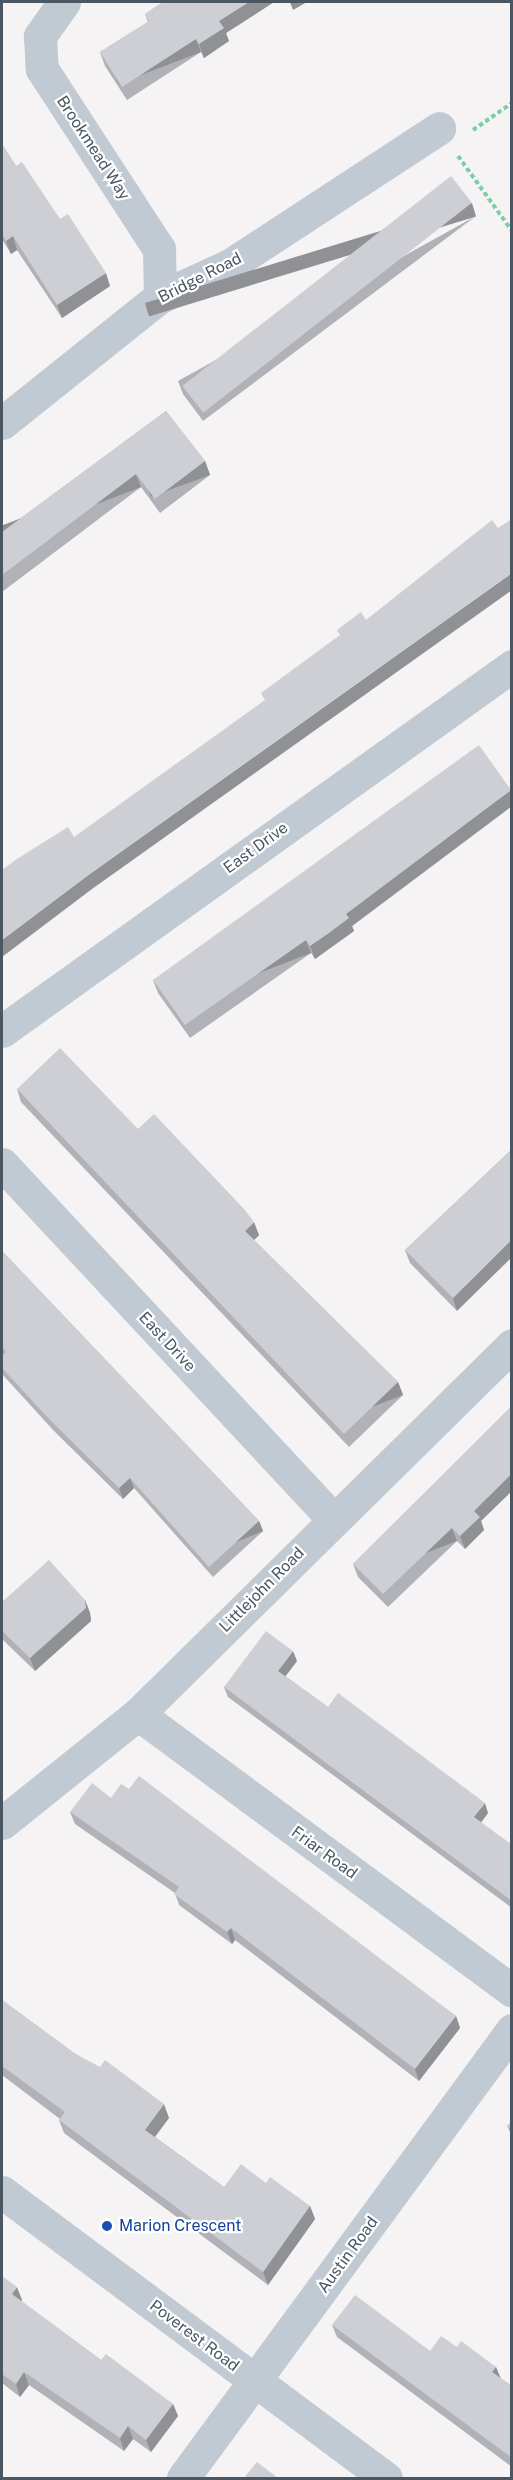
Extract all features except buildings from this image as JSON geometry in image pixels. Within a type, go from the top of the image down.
[{"type":"street","name":"Brookmead Way","points":[[64,2],[40,36],[42,69],[159,249],[160,297]]},
{"type":"street","name":"Bridge Road","points":[[2,423],[160,297],[230,265],[444,137]]},
{"type":"street","name":"East Drive","points":[[2,1031],[512,666]]},
{"type":"street","name":"East Drive","points":[[2,1164],[333,1519]]},
{"type":"street","name":"Littlejohn Road","points":[[2,1823],[138,1714],[333,1519],[512,1345]]},
{"type":"street","name":"Friar Road","points":[[138,1714],[512,1991]]},
{"type":"street","name":"Austin Road","points":[[183,2478],[512,2030]]},
{"type":"street","name":"Poverest Road","points":[[2,2192],[386,2478]]},
{"type":"path","points":[[444,137],[512,231]]},
{"type":"place","name":"Marion Crescent","points":[[107,2226]]}]
